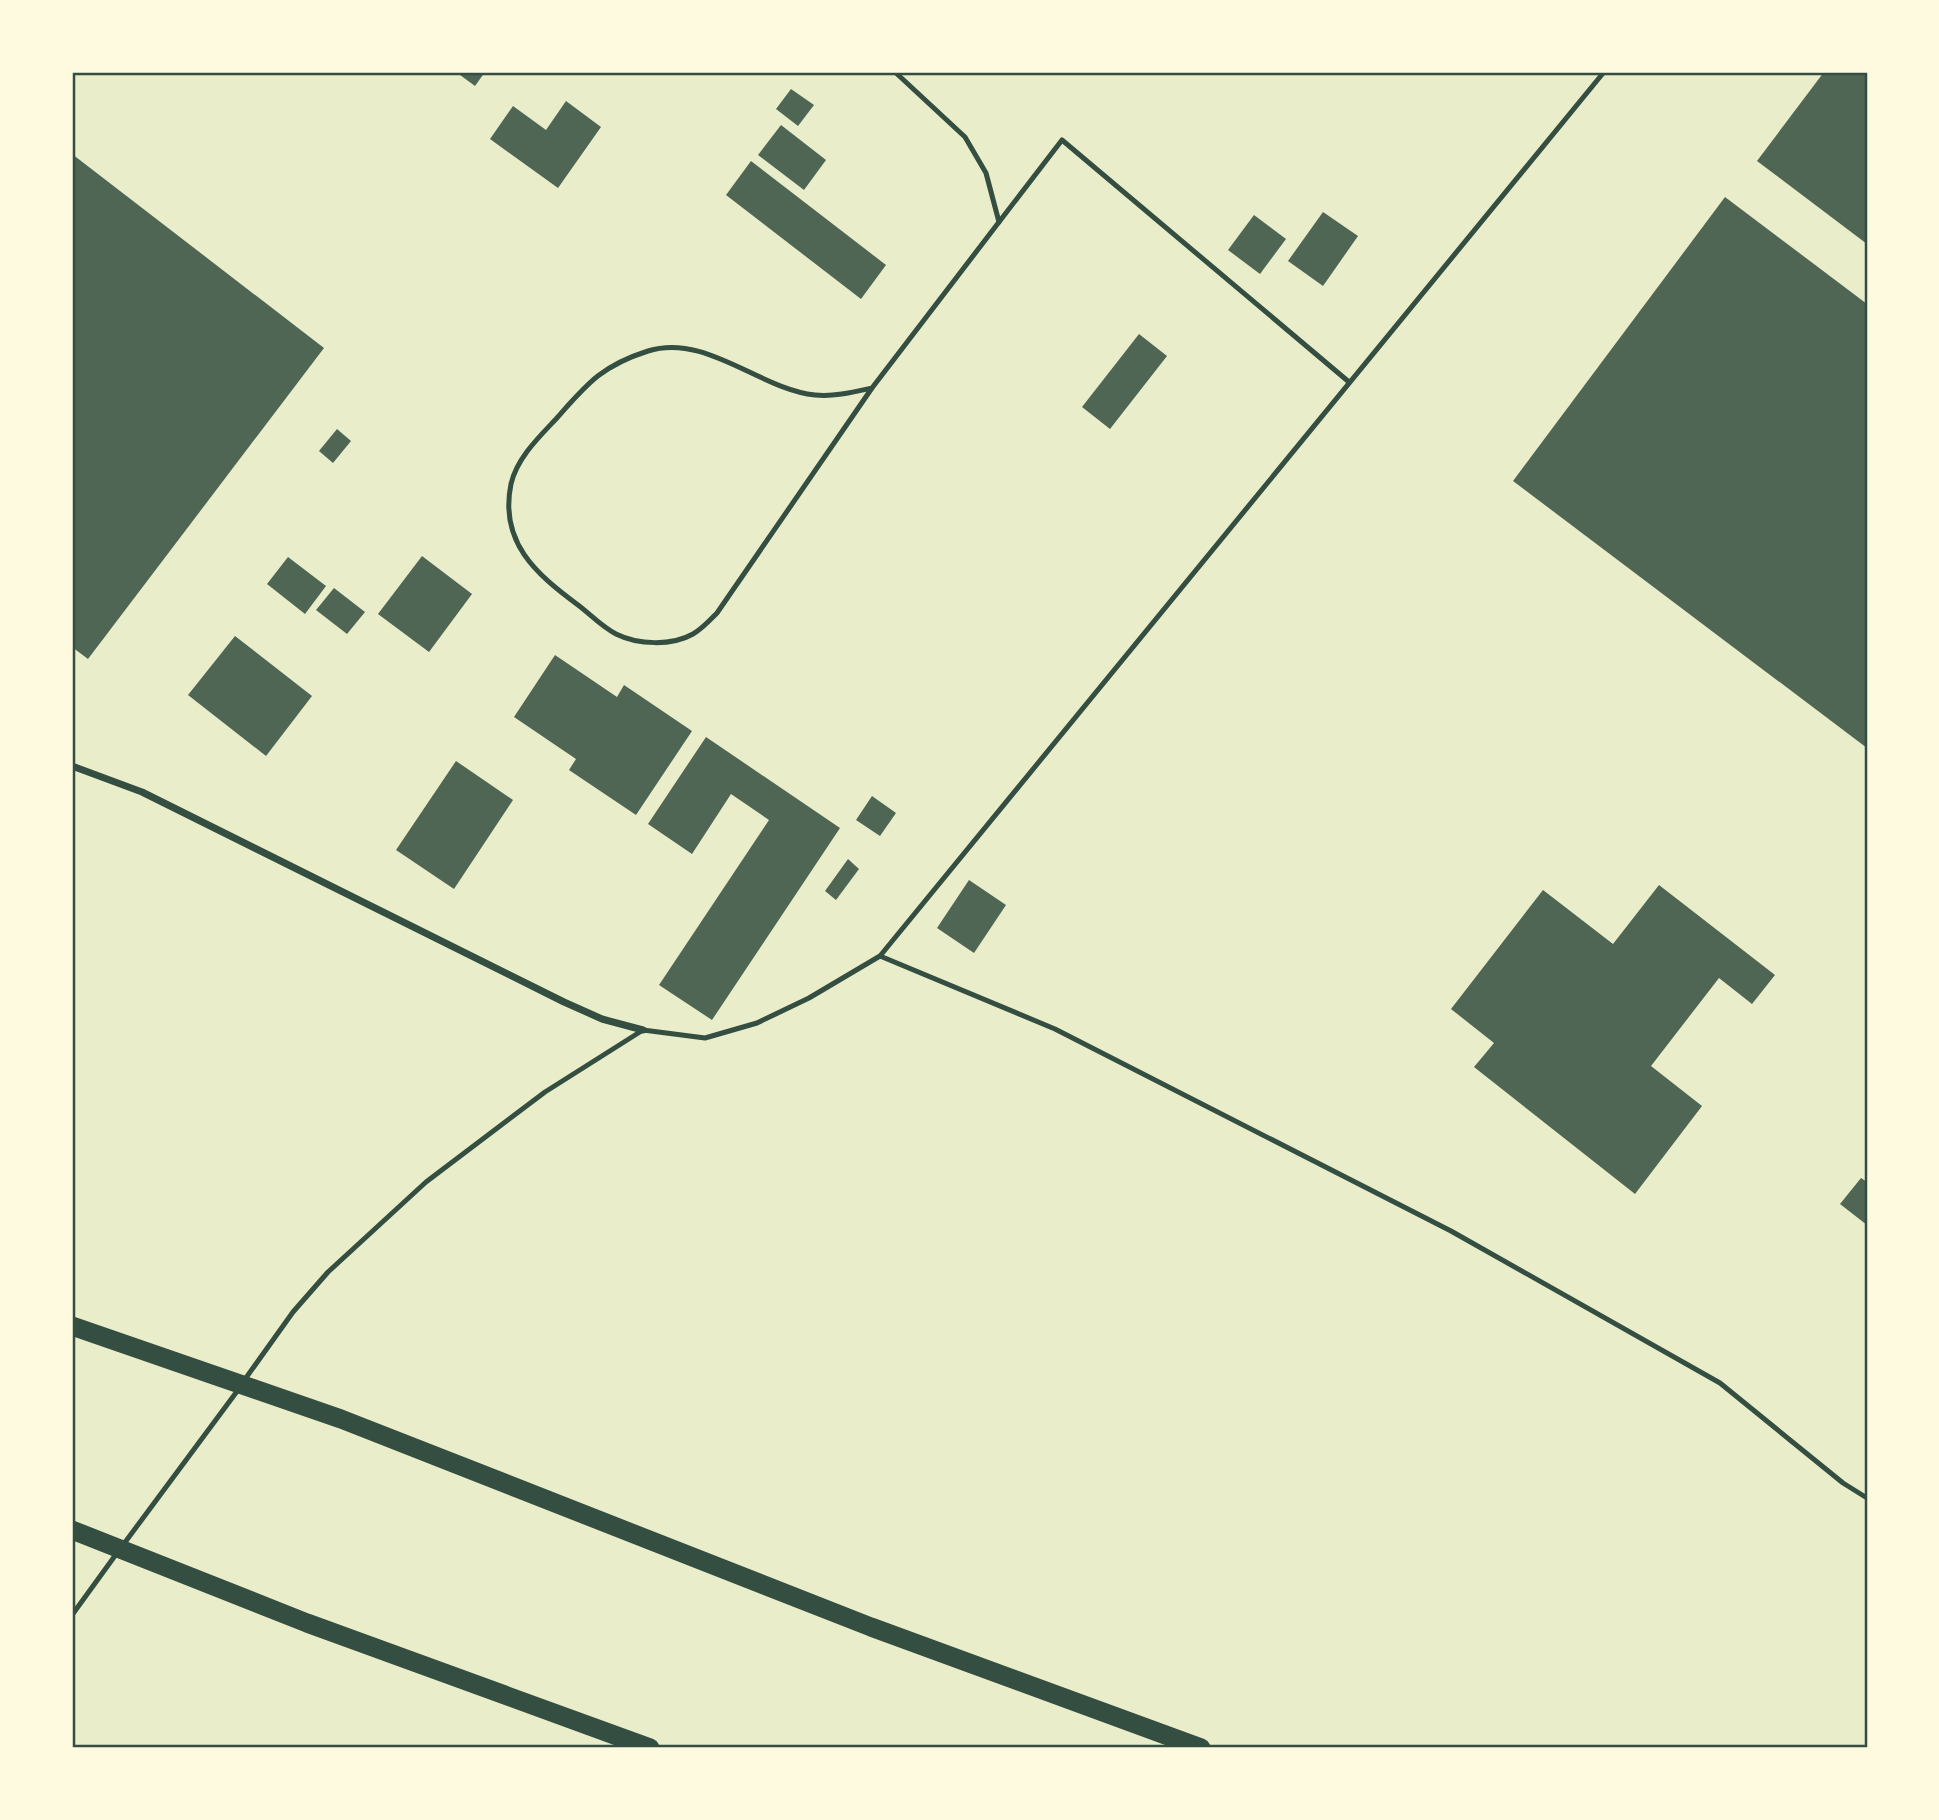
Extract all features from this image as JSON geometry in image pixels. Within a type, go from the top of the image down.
[{"type":"highway","points":[[72,1326],[341,1419],[871,1627],[1201,1748]]},
{"type":"highway","points":[[74,1531],[202,1582],[650,1748]]},
{"type":"street","points":[[72,766],[142,792],[564,1002],[602,1019],[643,1030]]},
{"type":"lane","points":[[895,72],[965,137],[986,173],[999,222]]},
{"type":"lane","points":[[72,1615],[293,1312],[328,1272],[437,1174],[545,1092],[643,1030],[705,1038],[757,1023],[809,998],[880,956],[1604,72]]},
{"type":"lane","points":[[872,388],[845,394],[816,395],[774,384],[702,353],[671,348],[651,350],[626,359],[593,377],[532,444],[522,459],[512,480],[509,502],[518,546],[531,567],[616,634],[644,642],[692,635],[717,613],[872,388],[1062,140],[1349,383]]},
{"type":"lane","points":[[880,956],[1055,1029],[1451,1231],[1720,1382],[1843,1483],[1867,1498]]},
{"type":"building","points":[[456,72],[485,72],[475,86]]},
{"type":"building","points":[[1824,72],[1867,72],[1867,244],[1757,161]]},
{"type":"building","points":[[791,89],[814,105],[798,126],[776,109]]},
{"type":"building","points":[[566,101],[601,127],[558,188],[490,139],[513,106],[546,130]]},
{"type":"building","points":[[781,125],[826,160],[804,190],[758,155]]},
{"type":"building","points":[[72,154],[324,348],[88,659],[72,647]]},
{"type":"building","points":[[751,161],[886,265],[861,299],[726,195]]},
{"type":"building","points":[[1725,197],[1867,304],[1867,748],[1513,481]]},
{"type":"building","points":[[1323,212],[1358,236],[1323,286],[1288,261]]},
{"type":"building","points":[[1254,215],[1286,239],[1260,274],[1228,250]]},
{"type":"building","points":[[1139,334],[1167,356],[1110,429],[1082,407]]},
{"type":"building","points":[[337,429],[351,441],[333,463],[319,451]]},
{"type":"building","points":[[422,556],[472,594],[429,652],[378,614]]},
{"type":"building","points":[[288,557],[326,586],[305,614],[267,584]]},
{"type":"building","points":[[334,588],[365,612],[347,634],[316,610]]},
{"type":"building","points":[[235,636],[312,696],[266,756],[188,695]]},
{"type":"building","points":[[555,655],[617,697],[624,685],[692,731],[636,815],[569,770],[576,759],[514,717]]},
{"type":"building","points":[[706,737],[840,828],[712,1020],[659,985],[769,820],[731,794],[692,854],[648,824]]},
{"type":"building","points":[[456,761],[513,800],[454,889],[396,850]]},
{"type":"building","points":[[872,796],[896,813],[880,836],[856,820]]},
{"type":"building","points":[[848,859],[859,869],[836,900],[825,891]]},
{"type":"building","points":[[969,880],[1006,905],[974,953],[937,928]]},
{"type":"building","points":[[1659,885],[1775,975],[1752,1004],[1719,978],[1651,1066],[1702,1106],[1635,1194],[1474,1067],[1494,1043],[1451,1009],[1543,890],[1613,944]]},
{"type":"building","points":[[1861,1178],[1867,1182],[1867,1225],[1840,1204]]}]
